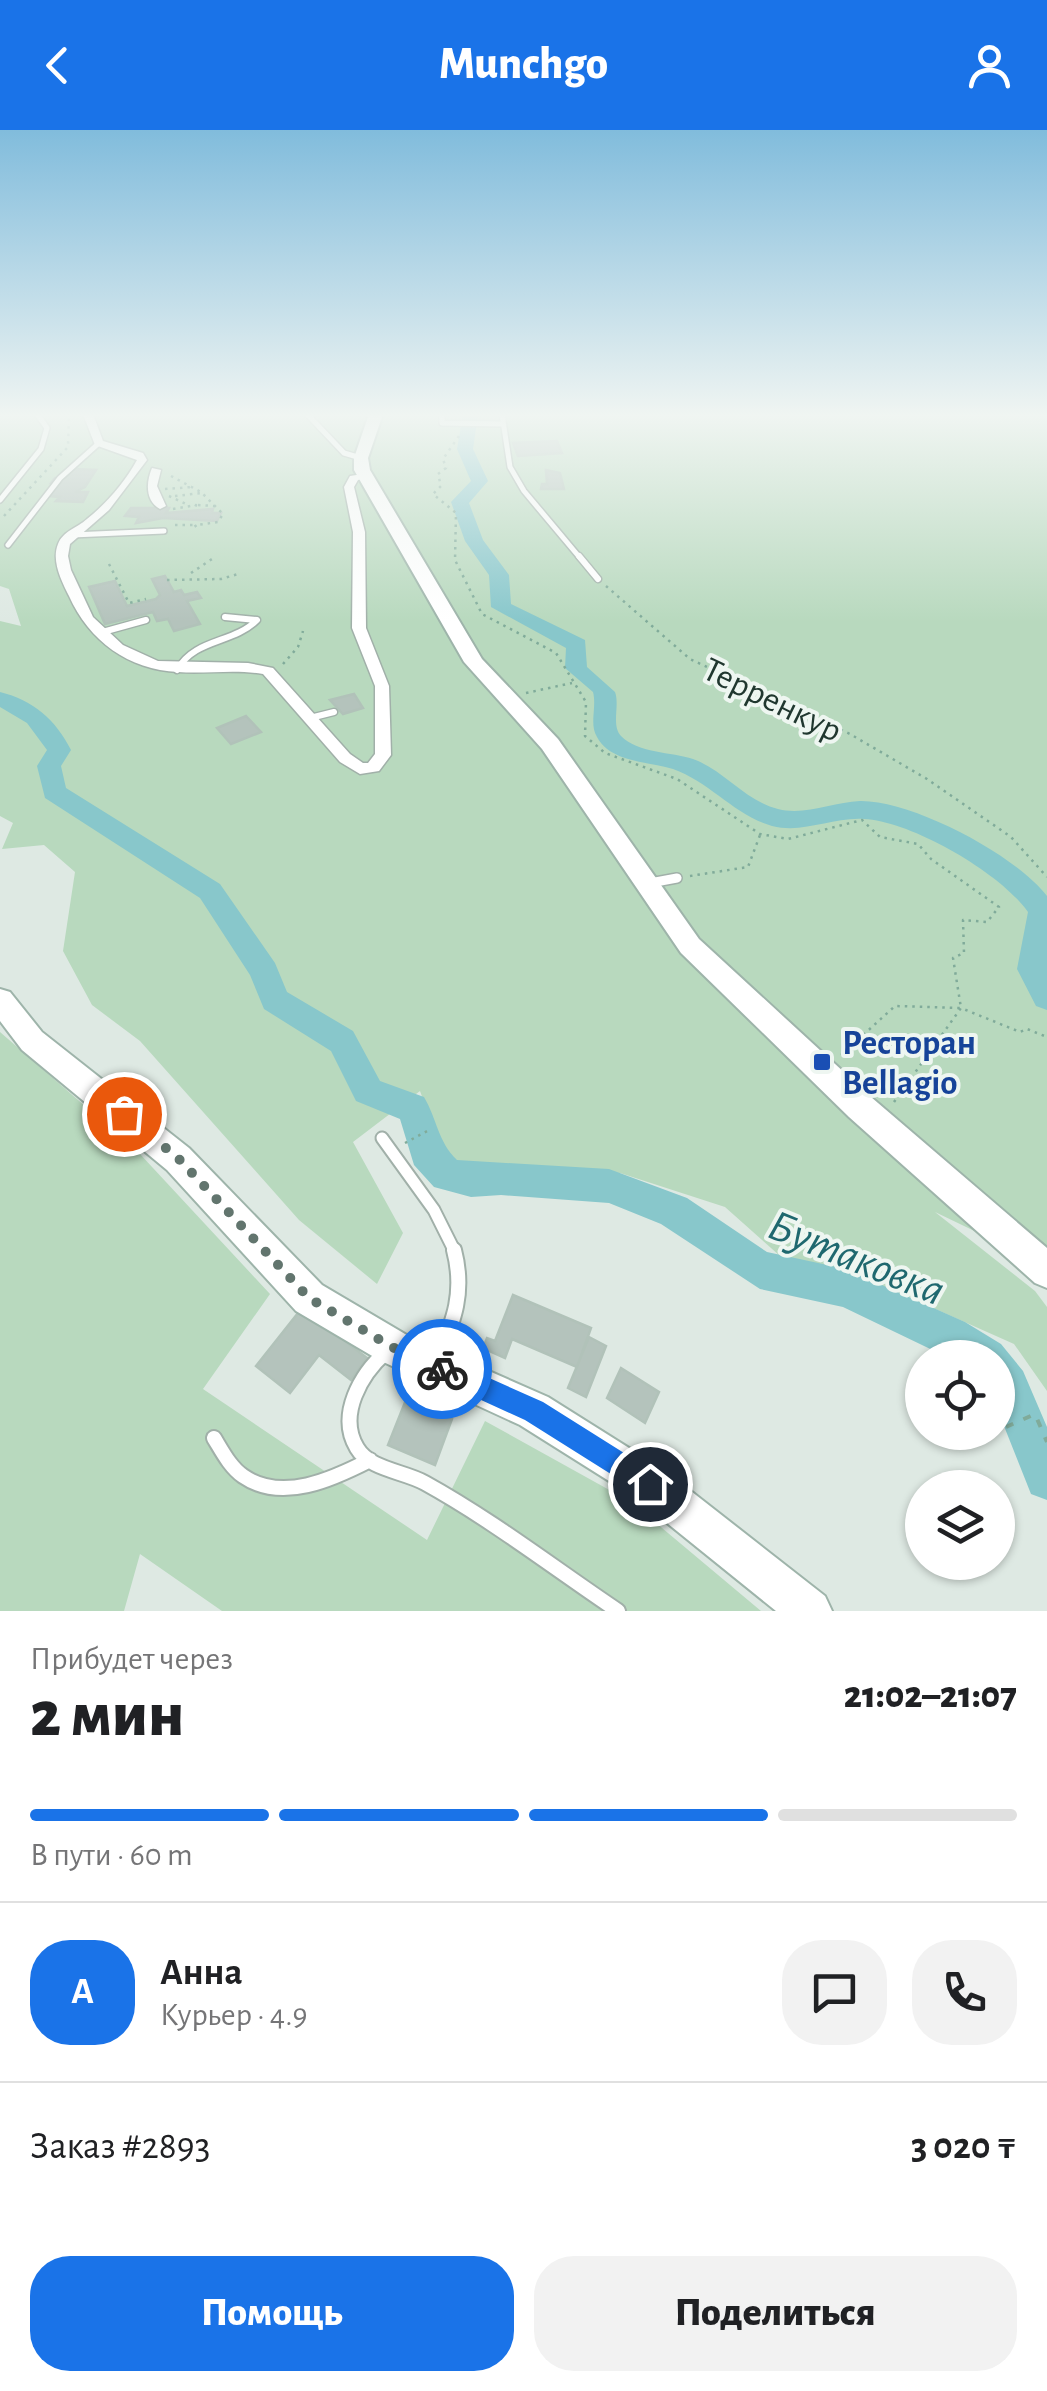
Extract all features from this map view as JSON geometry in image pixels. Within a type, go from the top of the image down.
[{"type":"main road","points":[[373,483],[474,662],[569,768],[644,884],[690,946],[823,1072],[1047,1272]]},
{"type":"main road","points":[[0,1000],[32,1041],[178,1158],[309,1298],[392,1347],[534,1411],[650,1484],[810,1611]]},
{"type":"street","points":[[125,483],[95,518],[62,547],[62,559],[86,620],[96,634],[140,663],[177,670],[251,667],[268,671],[345,758],[360,768],[373,767],[383,755],[382,686],[359,628],[359,532],[351,483]]},
{"type":"street","points":[[158,483],[160,501]]},
{"type":"lane","points":[[8,545],[57,483]]},
{"type":"lane","points":[[519,483],[598,579]]},
{"type":"lane","points":[[72,535],[164,531]]},
{"type":"lane","points":[[177,670],[182,656],[202,644],[250,629],[257,620],[246,616],[225,618]]},
{"type":"lane","points":[[96,634],[146,620]]},
{"type":"lane","points":[[310,718],[334,712]]},
{"type":"lane","points":[[644,884],[677,878]]},
{"type":"lane","points":[[382,1138],[440,1220],[452,1247],[460,1289],[435,1366]]},
{"type":"lane","points":[[392,1347],[370,1364],[356,1388],[351,1418],[357,1447],[370,1460],[422,1481],[618,1611]]},
{"type":"lane","points":[[214,1438],[242,1476],[277,1490],[336,1478],[370,1460]]},
{"type":"path","points":[[4,516],[33,483]]},
{"type":"path","points":[[187,483],[204,493],[223,514],[218,522],[197,526]]},
{"type":"path","points":[[440,483],[433,494],[456,513],[456,560],[482,614],[556,653],[586,702],[584,736],[605,754],[677,780],[760,834],[788,839],[862,820],[880,838],[918,844],[931,859],[999,907],[987,922],[962,920],[964,953],[954,958],[962,1008],[878,1122]]},
{"type":"path","points":[[160,501],[196,487]]},
{"type":"path","points":[[160,501],[204,493]]},
{"type":"path","points":[[174,497],[189,506]]},
{"type":"path","points":[[160,501],[195,508],[218,507]]},
{"type":"path","points":[[167,580],[190,574],[216,556]]},
{"type":"path","points":[[108,564],[129,603],[146,599]]},
{"type":"path","points":[[190,574],[216,580],[238,574]]},
{"type":"path","name":"Терренкур","points":[[598,579],[690,659],[850,734],[927,780],[1011,838],[1047,876]]},
{"type":"path","points":[[268,671],[289,660],[303,631]]},
{"type":"path","points":[[506,699],[548,685],[573,682]]},
{"type":"path","points":[[677,878],[748,867],[760,834]]},
{"type":"path","points":[[823,1072],[895,1006],[962,1008],[1020,1032],[1027,1029],[1047,1038]]},
{"type":"path","points":[[416,1135],[429,1130]]},
{"type":"path","points":[[1015,1423],[1035,1414],[1047,1442]]},
{"type":"green space","points":[[0,483],[1047,483],[1047,1266],[935,1212],[1035,1291],[1047,1307],[1047,1391],[1015,1340],[1005,1340],[886,1287],[780,1256],[725,1207],[620,1173],[513,1173],[447,1166],[420,1091],[353,1142],[403,1233],[377,1284],[299,1220],[140,1041],[92,1005],[63,951],[75,872],[44,845],[2,849],[13,823],[0,816],[0,621],[21,626],[9,589],[0,586]]},
{"type":"green space","points":[[0,1032],[140,1154],[270,1294],[203,1389],[427,1540],[485,1421],[631,1502],[761,1611],[222,1611],[140,1554],[124,1611],[0,1611]]},
{"type":"building","points":[[60,483],[88,483],[75,492],[88,492],[83,502],[56,501],[60,497],[48,496]]},
{"type":"building","points":[[563,483],[564,489],[541,489],[542,484]]},
{"type":"building","points":[[131,508],[169,508],[166,513],[213,509],[212,513],[221,513],[217,521],[163,518],[136,523],[139,517],[125,516]]},
{"type":"building","points":[[165,576],[174,592],[197,592],[201,598],[187,601],[200,624],[174,631],[168,619],[157,621],[153,612],[105,624],[89,587],[115,581],[127,606],[156,599],[160,595],[152,579]]},
{"type":"building","points":[[354,694],[363,708],[343,714],[330,700]]},
{"type":"building","points":[[246,716],[261,732],[231,744],[217,728]]},
{"type":"building","points":[[513,1295],[591,1328],[577,1367],[512,1339],[505,1358],[483,1348],[487,1338],[495,1341]]},
{"type":"building","points":[[302,1308],[367,1358],[351,1380],[319,1355],[290,1393],[256,1366]]},
{"type":"building","points":[[589,1337],[606,1346],[586,1397],[568,1388]]},
{"type":"building","points":[[621,1368],[659,1392],[645,1423],[607,1398]]},
{"type":"building","points":[[406,1400],[452,1419],[435,1465],[388,1445]]},
{"type":"waterway","points":[[478,483],[460,502],[474,541],[499,575],[501,607],[577,645],[576,668],[604,692],[605,730],[613,742],[692,768],[743,803],[777,818],[867,810],[909,822],[964,847],[1013,879],[1042,910],[1043,924],[1032,969],[1047,997]]},
{"type":"waterway","name":"Бутаковка","points":[[0,699],[35,718],[54,740],[59,750],[49,766],[54,792],[210,891],[264,971],[275,1000],[342,1041],[368,1091],[412,1108],[419,1120],[426,1154],[447,1175],[471,1180],[501,1178],[609,1186],[674,1211],[760,1270],[846,1288],[958,1340]]},
{"type":"waterway","name":"Бутаковка","points":[[1015,1403],[1047,1478]]},
{"type":"way so far","points":[[124,1114],[178,1158],[309,1298],[392,1347],[442,1369]]},
{"type":"place","name":"Ресторан Bellagio","points":[[822,1062]]},
{"type":"route","points":[[442,1369],[534,1411],[650,1484]]}]
